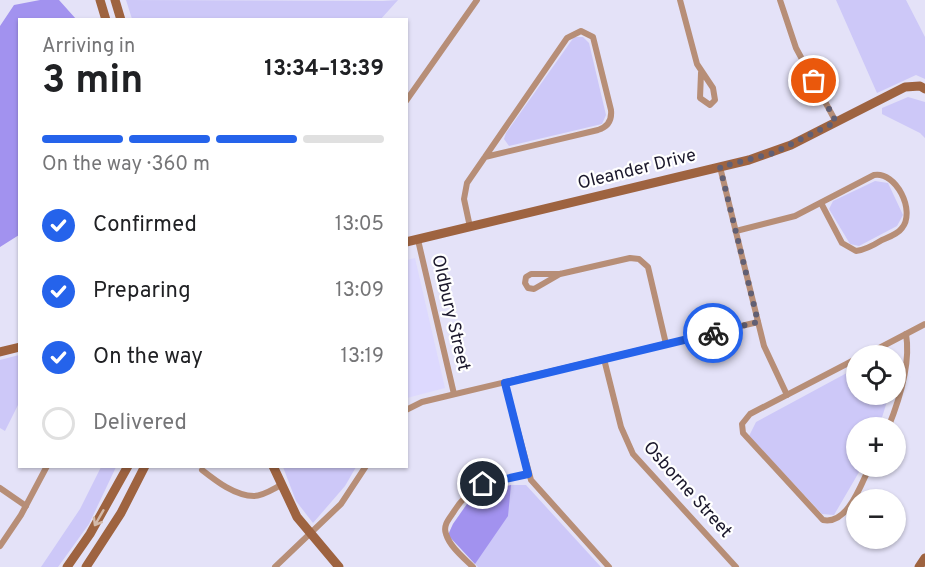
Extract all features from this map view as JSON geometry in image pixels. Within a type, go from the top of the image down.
[{"type":"street","points":[[100,0],[105,18]]},
{"type":"street","points":[[115,0],[120,18]]},
{"type":"street","points":[[408,98],[477,0]]},
{"type":"street","points":[[680,0],[701,72],[715,94],[714,102],[710,105],[700,98],[701,72]]},
{"type":"street","points":[[780,0],[796,48],[836,122]]},
{"type":"street","points":[[470,228],[464,204],[465,190],[485,156],[567,38],[580,31],[589,34],[594,40],[611,110],[611,117],[606,126],[598,130],[485,156]]},
{"type":"street","name":"Oleander Drive","points":[[408,242],[773,153],[898,90],[920,86],[925,89]]},
{"type":"street","points":[[720,167],[758,322],[769,358],[787,395]]},
{"type":"street","points":[[736,231],[795,216],[874,175],[882,174],[890,179],[904,201],[907,219],[897,233],[856,251],[843,243],[821,203]]},
{"type":"street","name":"Oldbury Street","points":[[418,240],[454,394]]},
{"type":"street","points":[[561,274],[534,289],[528,288],[525,283],[526,277],[531,274],[561,274],[630,258],[643,261],[648,267],[666,344]]},
{"type":"street","points":[[408,409],[422,402],[454,394],[758,322]]},
{"type":"street","points":[[885,345],[925,324]]},
{"type":"street","points":[[892,417],[908,351],[906,334]]},
{"type":"street","points":[[0,352],[18,348]]},
{"type":"street","name":"Osborne Street","points":[[604,359],[621,426],[633,454],[736,567]]},
{"type":"street","points":[[846,364],[747,416],[742,424],[743,433],[820,518],[830,521],[840,517],[854,499],[865,477]]},
{"type":"street","points":[[505,383],[528,474],[539,490],[609,567]]},
{"type":"street","points":[[0,546],[26,506],[46,468]]},
{"type":"street","points":[[67,567],[90,534],[127,468]]},
{"type":"street","points":[[86,567],[121,513],[144,468]]},
{"type":"street","points":[[274,468],[297,517],[339,567]]},
{"type":"street","points":[[275,567],[345,499],[365,468]]},
{"type":"street","points":[[202,470],[222,485],[250,496],[260,495],[281,485]]},
{"type":"street","points":[[473,567],[448,539],[445,528],[447,521],[460,501],[474,488],[528,474]]},
{"type":"street","points":[[0,488],[26,506]]},
{"type":"street","points":[[919,567],[925,558]]},
{"type":"shaded area","points":[[40,0],[59,0],[75,18],[18,18],[18,236],[0,247],[0,26],[14,5]]},
{"type":"shaded area","points":[[126,0],[398,0],[382,18],[132,18]]},
{"type":"shaded area","points":[[836,0],[906,0],[925,37],[925,79],[916,75],[877,93]]},
{"type":"shaded area","points":[[574,37],[583,37],[589,43],[606,115],[602,124],[509,146],[504,139],[506,133]]},
{"type":"shaded area","points":[[908,97],[925,102],[925,138],[920,133],[882,114],[882,108]]},
{"type":"shaded area","points":[[875,181],[888,183],[903,215],[897,226],[859,246],[850,244],[829,209],[833,201]]},
{"type":"shaded area","points":[[415,258],[445,388],[408,398],[408,260]]},
{"type":"shaded area","points":[[18,355],[18,405],[5,431],[0,428],[0,360]]},
{"type":"shaded area","points":[[846,373],[846,405],[886,405],[882,417],[846,417],[846,477],[856,477],[849,489],[846,489],[846,494],[834,515],[822,514],[749,436],[756,422]]},
{"type":"shaded area","points":[[100,468],[116,468],[89,524],[58,567],[41,567],[80,509]]},
{"type":"shaded area","points":[[284,468],[355,468],[345,486],[313,523],[296,501]]},
{"type":"shaded area","points":[[511,485],[526,485],[601,567],[478,567],[448,535],[474,494]]},
{"type":"shaded area","points":[[511,485],[508,516],[475,564],[448,535],[453,524],[474,494]]},
{"type":"way so far","points":[[713,333],[758,322],[720,167],[773,153],[836,122],[814,81]]},
{"type":"route","points":[[483,484],[528,474],[505,383],[713,333]]}]
